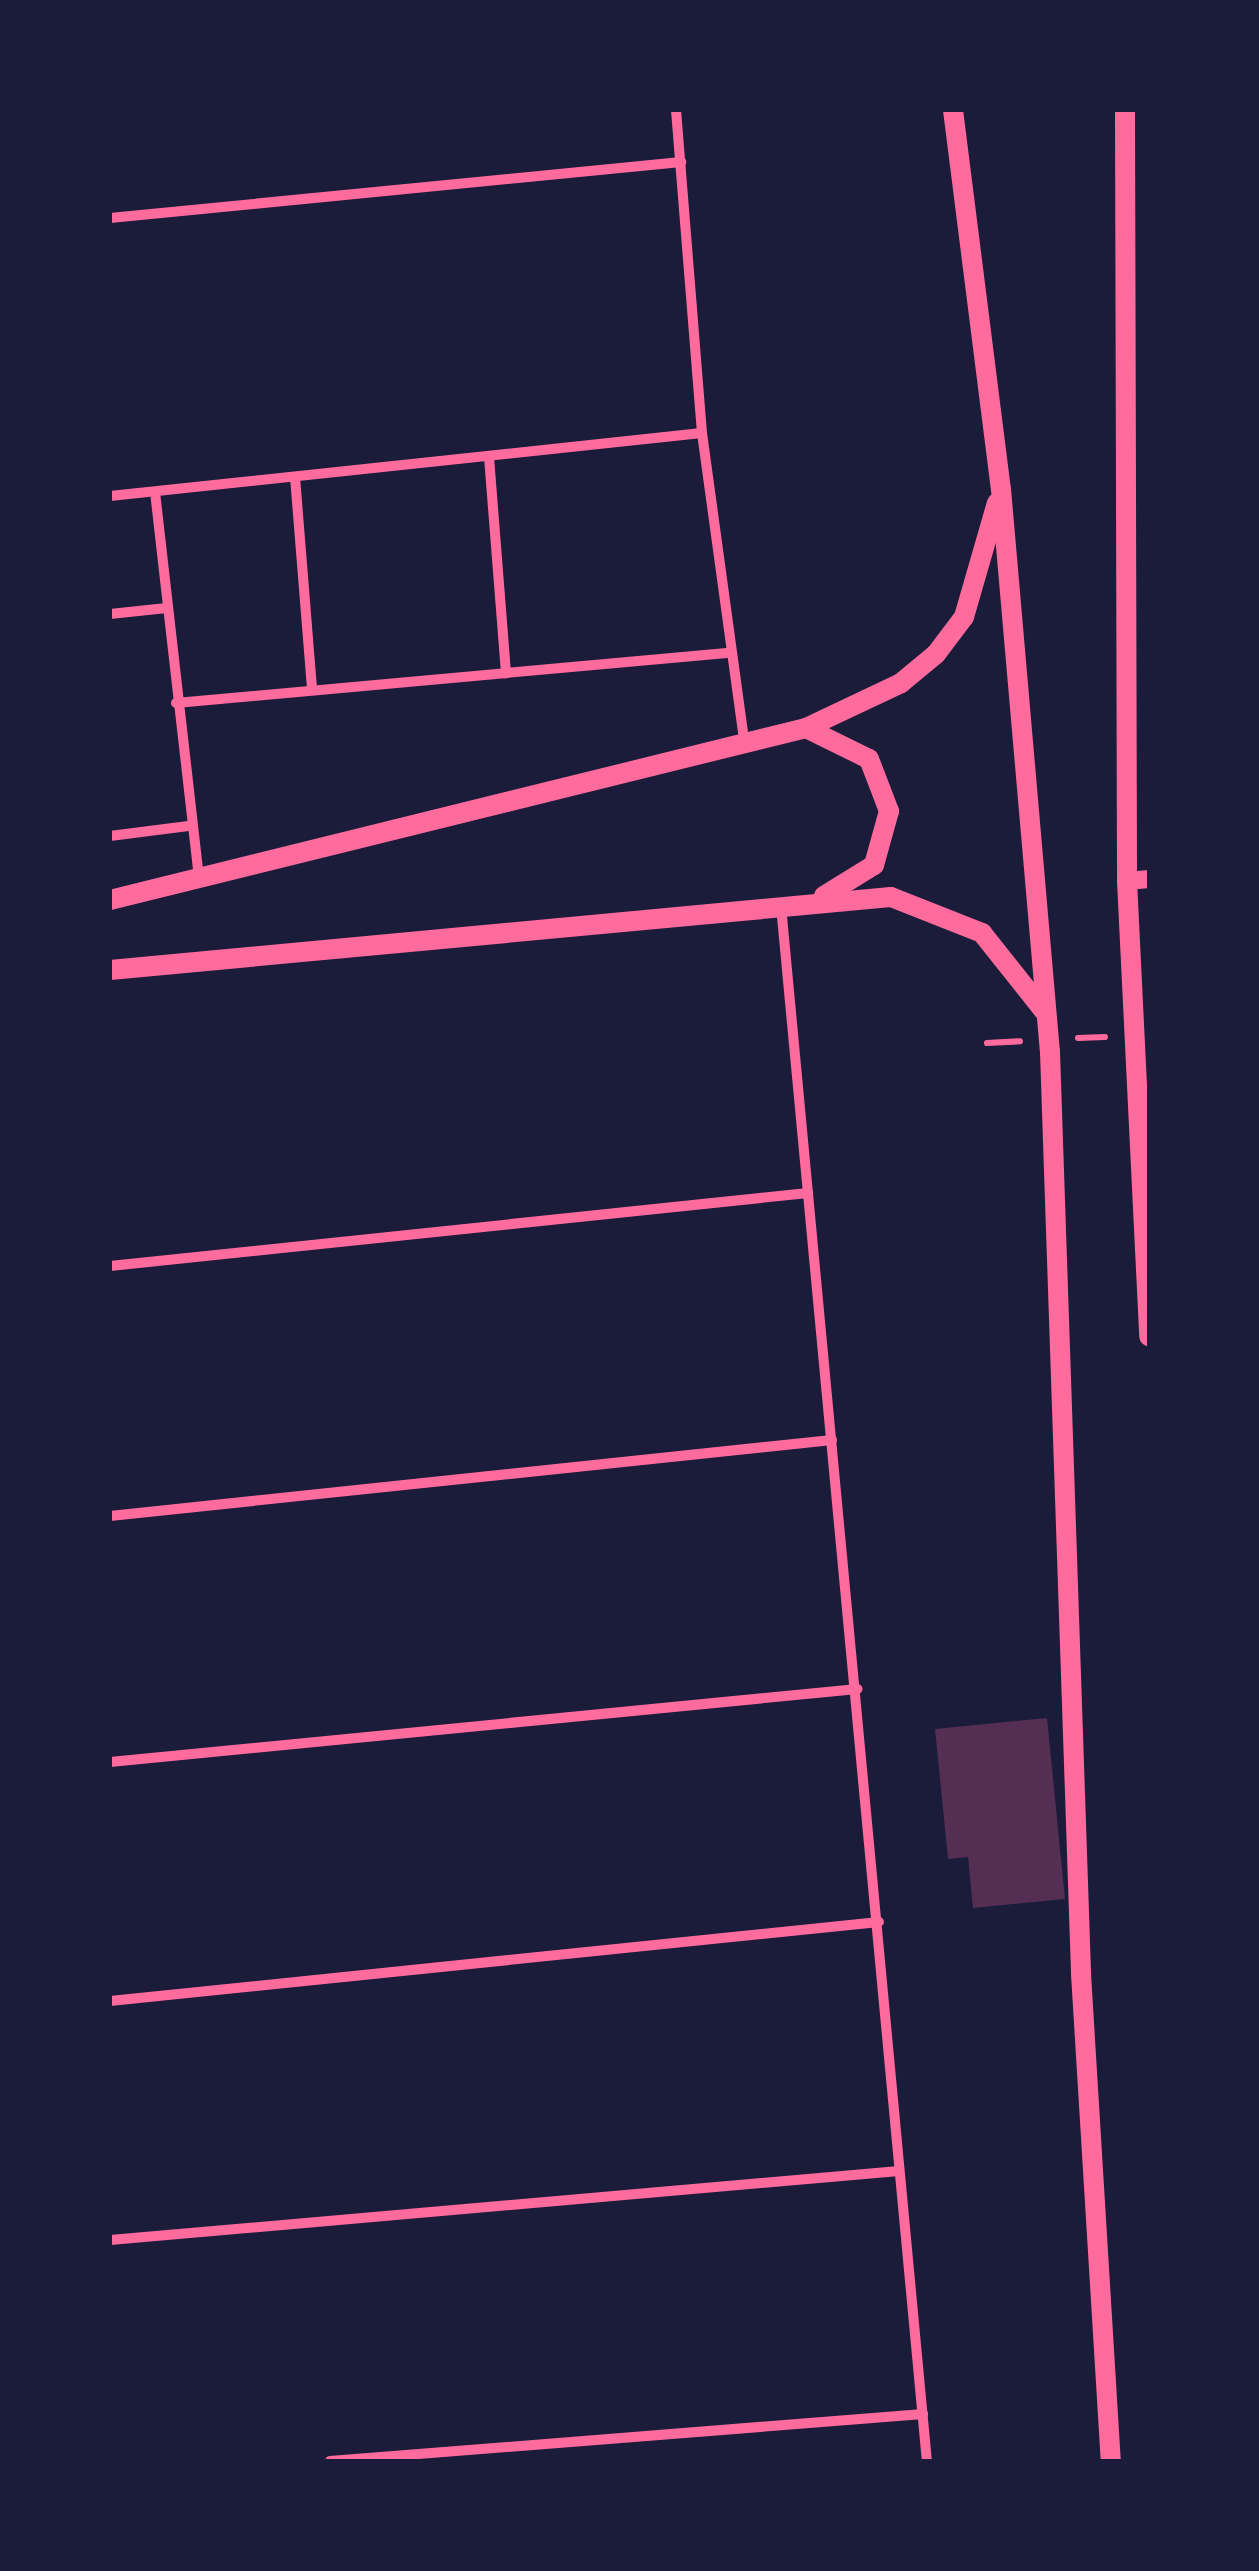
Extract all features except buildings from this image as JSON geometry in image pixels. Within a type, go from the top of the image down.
[{"type":"main road","points":[[953,110],[1001,490],[1048,1018],[1080,1954],[1111,2461]]},
{"type":"main road","points":[[1125,110],[1127,881],[1149,1336]]},
{"type":"main road","points":[[110,900],[744,740],[806,728],[901,683],[936,654],[964,617],[1001,490]]},
{"type":"main road","points":[[806,728],[868,759],[889,811],[874,865],[818,899]]},
{"type":"main road","points":[[110,970],[780,900],[890,897],[953,917],[1008,957],[1048,1018]]},
{"type":"street","points":[[676,110],[702,432],[727,653],[744,740]]},
{"type":"street","points":[[110,218],[680,162]]},
{"type":"street","points":[[110,496],[702,432]]},
{"type":"street","points":[[489,457],[506,673]]},
{"type":"street","points":[[294,477],[312,690]]},
{"type":"street","points":[[155,492],[188,826],[199,880]]},
{"type":"street","points":[[110,614],[167,608]]},
{"type":"street","points":[[176,703],[727,653]]},
{"type":"street","points":[[110,836],[188,826]]},
{"type":"street","points":[[1127,881],[1149,879]]},
{"type":"street","points":[[780,900],[879,1922],[926,2461]]},
{"type":"street","points":[[110,1266],[808,1193]]},
{"type":"street","points":[[110,1516],[832,1440]]},
{"type":"street","points":[[110,1762],[856,1689]]},
{"type":"street","points":[[110,2001],[879,1922]]},
{"type":"street","points":[[110,2240],[899,2171]]},
{"type":"street","points":[[330,2461],[923,2414]]}]
